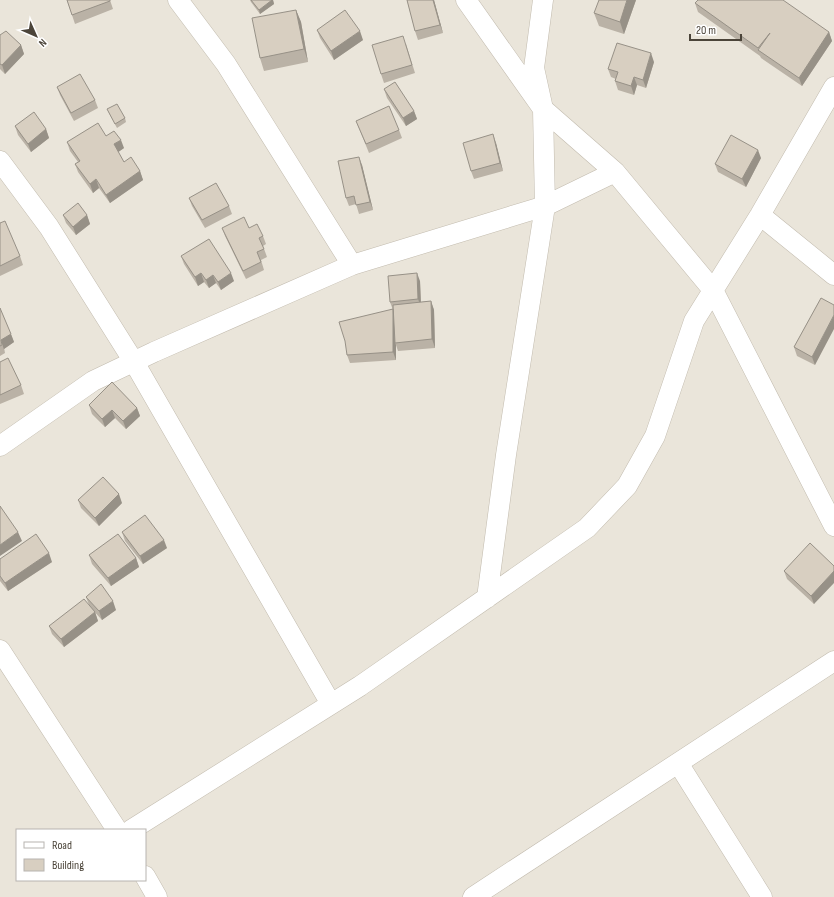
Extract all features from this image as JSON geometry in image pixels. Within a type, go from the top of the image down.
[{"type":"street","points":[[178,0],[226,64],[352,265]]},
{"type":"street","points":[[466,0],[544,109],[614,172],[713,290],[834,526]]},
{"type":"street","points":[[487,598],[506,455],[545,206],[544,109],[534,68],[543,0]]},
{"type":"street","points":[[133,829],[360,686],[588,528],[627,486],[655,436],[694,321],[760,215],[834,87]]},
{"type":"street","points":[[0,162],[49,227],[134,362],[331,704]]},
{"type":"street","points":[[0,446],[94,381],[134,362],[352,265],[545,206],[614,172]]},
{"type":"street","points":[[760,215],[834,275]]},
{"type":"street","points":[[0,650],[116,829]]},
{"type":"street","points":[[473,897],[834,661]]},
{"type":"street","points":[[678,763],[762,897]]},
{"type":"street","points":[[146,878],[157,897]]},
{"type":"shaded area","points":[[0,0],[834,0],[834,897],[0,897]]},
{"type":"building","points":[[67,0],[110,0],[110,1],[72,15]]},
{"type":"building","points":[[251,0],[272,0],[259,10]]},
{"type":"building","points":[[407,0],[433,0],[440,25],[415,31]]},
{"type":"building","points":[[599,0],[627,0],[620,22],[594,13]]},
{"type":"building","points":[[698,0],[783,0],[829,32],[799,78],[758,50],[770,33],[758,48],[695,3]]},
{"type":"building","points":[[296,10],[304,49],[260,58],[252,18]]},
{"type":"building","points":[[345,10],[360,31],[331,51],[317,30]]},
{"type":"building","points":[[6,31],[21,45],[2,65],[0,64],[0,35]]},
{"type":"building","points":[[403,36],[412,65],[381,74],[372,45]]},
{"type":"building","points":[[617,43],[651,53],[643,80],[634,77],[631,86],[615,81],[618,72],[608,69]]},
{"type":"building","points":[[80,74],[95,100],[71,113],[57,87]]},
{"type":"building","points":[[395,82],[414,111],[403,118],[384,89]]},
{"type":"building","points":[[117,104],[125,118],[115,124],[107,109]]},
{"type":"building","points":[[389,106],[399,130],[366,144],[356,121]]},
{"type":"building","points":[[34,112],[46,129],[28,144],[15,126]]},
{"type":"building","points":[[98,123],[106,136],[114,131],[121,140],[114,144],[124,162],[131,157],[140,171],[106,195],[96,179],[90,184],[75,164],[80,161],[67,142]]},
{"type":"building","points":[[493,134],[500,163],[471,171],[463,143]]},
{"type":"building","points":[[731,135],[758,150],[742,179],[715,164]]},
{"type":"building","points":[[359,157],[370,202],[356,205],[354,196],[346,198],[338,161]]},
{"type":"building","points":[[216,183],[229,206],[202,220],[189,198]]},
{"type":"building","points":[[78,203],[87,215],[73,227],[63,215]]},
{"type":"building","points":[[244,217],[249,228],[257,224],[263,236],[259,238],[264,249],[257,252],[261,262],[243,271],[222,228]]},
{"type":"building","points":[[5,221],[20,256],[0,266],[0,223]]},
{"type":"building","points":[[209,239],[231,273],[218,282],[213,275],[206,280],[201,273],[195,277],[181,256]]},
{"type":"building","points":[[417,273],[418,299],[390,302],[388,276]]},
{"type":"building","points":[[821,298],[834,305],[834,315],[812,357],[794,347]]},
{"type":"building","points":[[431,301],[432,339],[395,343],[393,305]]},
{"type":"building","points":[[0,308],[11,334],[1,340],[2,345],[0,346]]},
{"type":"building","points":[[393,309],[393,352],[347,355],[345,341],[339,322]]},
{"type":"building","points":[[8,358],[21,385],[0,395],[0,362]]},
{"type":"building","points":[[112,382],[137,408],[123,421],[112,410],[102,419],[89,405]]},
{"type":"building","points":[[103,477],[119,494],[95,518],[78,500]]},
{"type":"building","points":[[0,506],[18,532],[0,545]]},
{"type":"building","points":[[145,515],[164,540],[140,556],[122,532]]},
{"type":"building","points":[[36,534],[49,553],[5,583],[0,576],[0,559]]},
{"type":"building","points":[[118,534],[136,558],[108,578],[89,555]]},
{"type":"building","points":[[810,543],[834,566],[834,571],[811,596],[784,571]]},
{"type":"building","points":[[101,584],[113,601],[99,611],[86,597]]},
{"type":"building","points":[[84,599],[95,612],[61,639],[49,626]]}]
